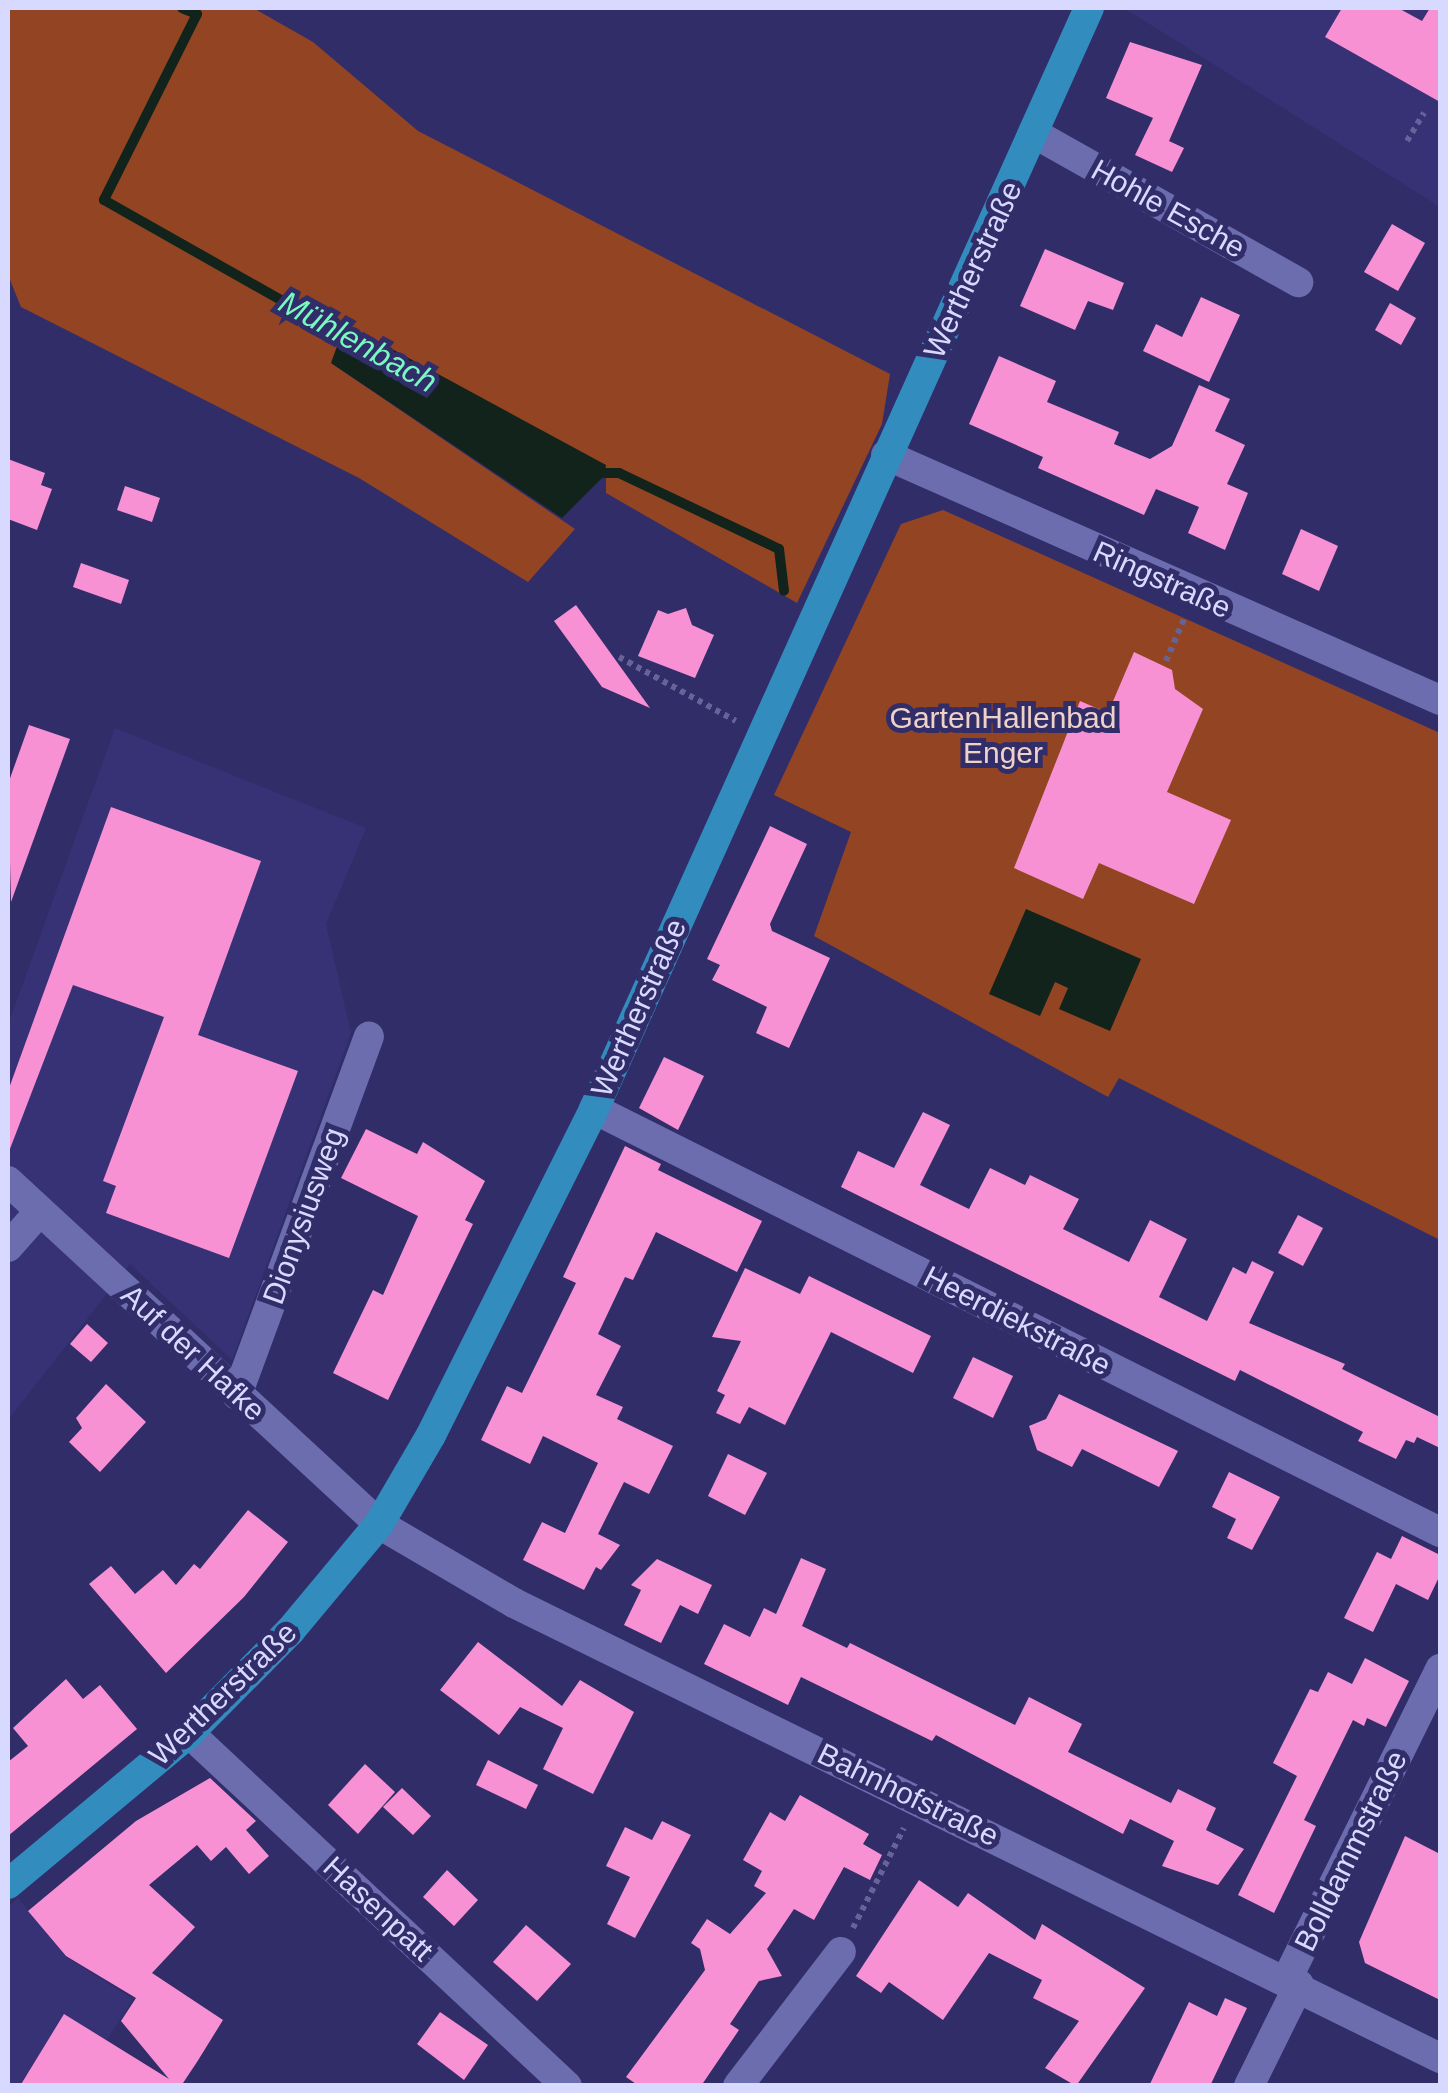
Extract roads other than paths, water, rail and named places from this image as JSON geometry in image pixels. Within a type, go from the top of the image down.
[{"type":"main road","name":"Wertherstraße","points":[[8,1884],[189,1733],[329,1589],[379,1524],[431,1435],[594,1110],[886,456],[1037,135],[1089,8]]},
{"type":"street","name":"Hohle Esche","points":[[1037,135],[1298,282]]},
{"type":"street","name":"Ringstraße","points":[[886,456],[1440,700]]},
{"type":"street","name":"Dionysiusweg","points":[[237,1394],[370,1037]]},
{"type":"street","name":"Heerdiekstraße","points":[[594,1110],[1440,1532]]},
{"type":"street","name":"Auf der Hafke","points":[[8,1181],[379,1524]]},
{"type":"street","points":[[8,1247],[40,1211]]},
{"type":"street","name":"Bahnhofstraße","points":[[379,1524],[514,1603],[1293,1982],[1440,2058]]},
{"type":"street","name":"Bolldammstraße","points":[[1249,2086],[1293,1982],[1440,1670]]},
{"type":"street","name":"Hasenpatt","points":[[189,1733],[567,2086]]},
{"type":"street","points":[[738,2086],[840,1952]]},
{"type":"water","points":[[341,335],[368,336],[606,465],[602,478],[562,518],[331,363]]},
{"type":"water","points":[[1026,909],[1141,959],[1110,1031],[1059,1009],[1068,988],[1055,982],[1040,1016],[989,994]]},
{"type":"waterway","name":"Mühlenbach","points":[[182,8],[197,14],[104,200],[351,340]]},
{"type":"waterway","name":"Mühlenbach","points":[[594,473],[619,473],[779,549],[784,591]]},
{"type":"park label","name":"GartenHallenbad Enger","points":[[1003,735]]}]
